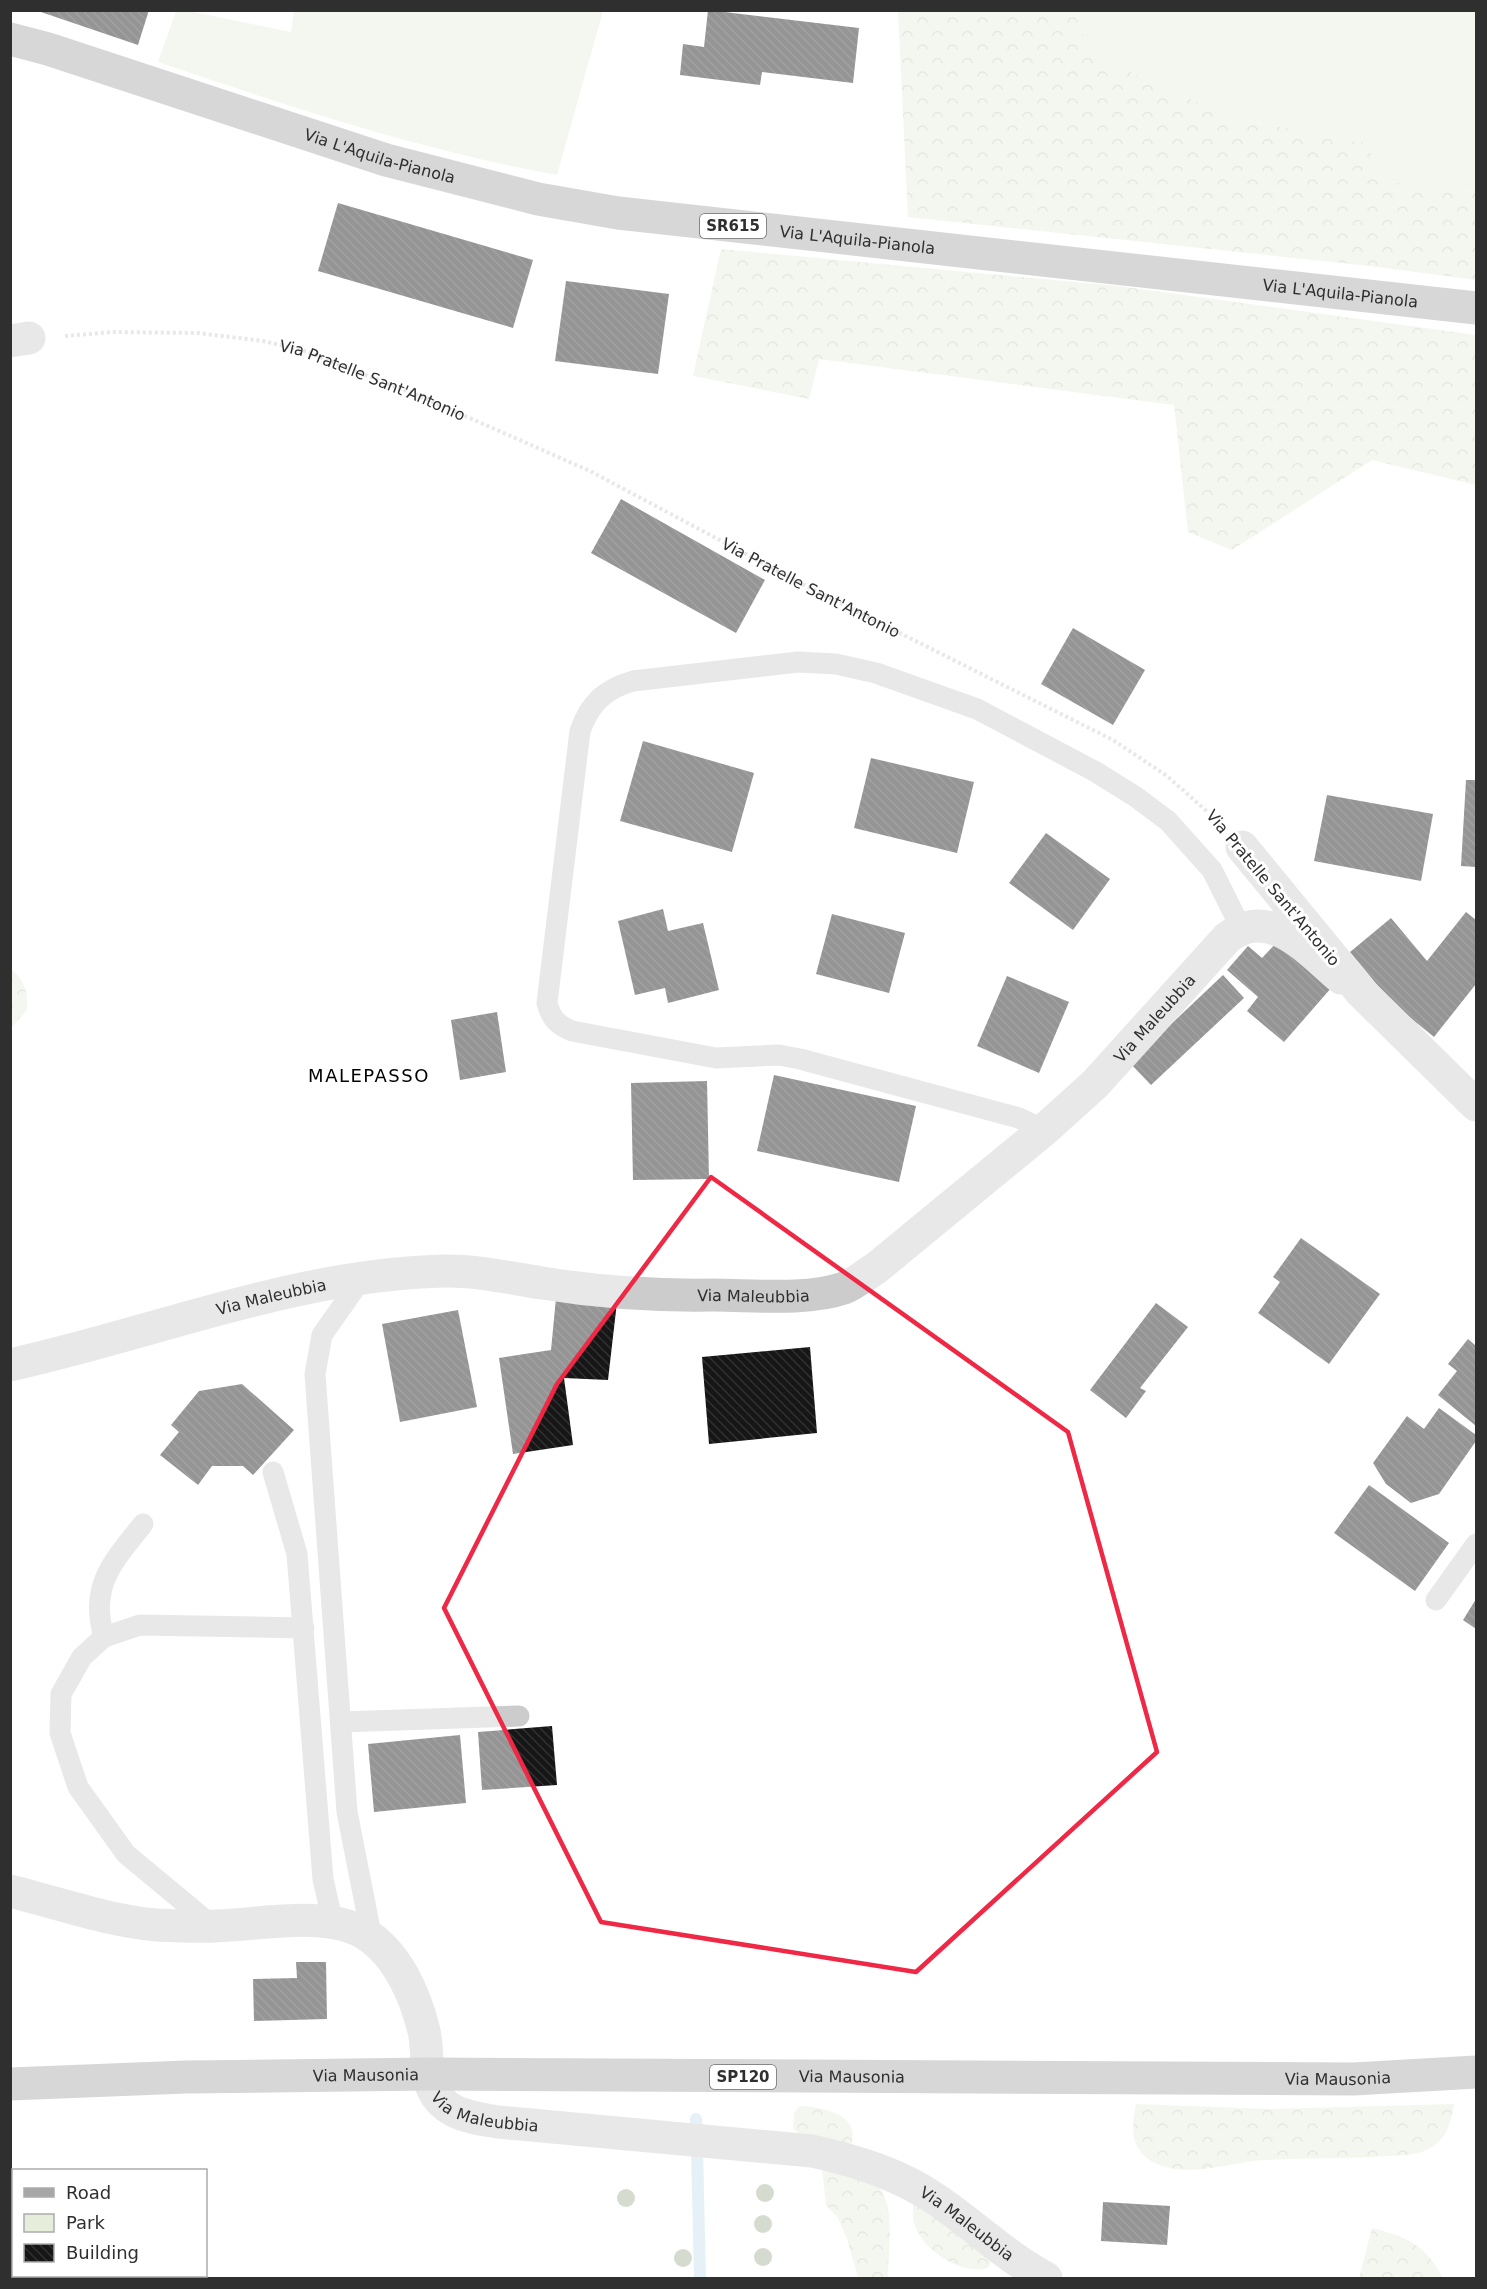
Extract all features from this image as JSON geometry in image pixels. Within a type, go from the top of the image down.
[{"type":"main road","name":"Via L'Aquila-Pianola","points":[[10,39],[48,49],[386,160],[459,181],[549,201],[618,213],[1476,308]]},
{"type":"main road","name":"Via Mausonia","points":[[10,2084],[186,2077],[428,2074],[1354,2079],[1476,2072]]},
{"type":"street","name":"Via Pratelle Sant'Antonio","points":[[1242,847],[1375,1008],[1476,1105]]},
{"type":"street","points":[[1241,928],[1260,924],[1279,929],[1341,978],[1348,977]]},
{"type":"street","name":"Via Maleubbia","points":[[10,1365],[243,1301],[357,1280],[445,1271],[494,1275],[612,1291],[679,1295],[813,1294],[844,1288],[875,1269],[1044,1130],[1095,1084],[1227,938],[1241,928]]},
{"type":"street","name":"Via Maleubbia","points":[[10,1891],[124,1920],[156,1925],[214,1927],[314,1920],[362,1932],[398,1963],[424,2031],[428,2074],[434,2093],[445,2105],[462,2116],[498,2122],[812,2151],[852,2160],[905,2180],[935,2198],[1009,2255],[1046,2278]]},
{"type":"lane","points":[[1044,1130],[1019,1118],[800,1059],[779,1055],[716,1058],[572,1031],[560,1026],[551,1016],[547,1003],[578,742],[588,710],[601,695],[617,685],[633,681],[798,662],[836,664],[876,673],[977,708],[1096,772],[1136,797],[1168,821],[1212,870],[1241,928]]},
{"type":"lane","points":[[357,1280],[353,1291],[322,1335],[315,1374],[347,1812],[372,1939]]},
{"type":"lane","points":[[273,1472],[297,1554],[323,1879],[333,1923]]},
{"type":"lane","points":[[105,1637],[99,1618],[100,1591],[108,1568],[143,1524]]},
{"type":"lane","points":[[1436,1600],[1476,1544]]},
{"type":"lane","points":[[214,1927],[126,1854],[78,1787],[60,1733],[61,1694],[82,1657],[105,1637],[140,1624],[304,1628]]},
{"type":"lane","points":[[341,1722],[519,1716]]},
{"type":"path","name":"Via Pratelle Sant'Antonio","points":[[20,340],[112,332],[198,333],[254,339],[302,350],[422,397],[590,471],[795,580],[1113,740],[1150,763],[1188,793],[1242,847]]},
{"type":"highlighted area","points":[[711,1177],[1068,1432],[1157,1752],[916,1972],[601,1922],[444,1608],[557,1384]]},
{"type":"green space","points":[[176,11],[188,11],[291,32],[294,11],[603,11],[557,175],[456,153],[356,126],[158,62]]},
{"type":"green space","points":[[898,11],[1073,11],[1092,55],[1233,118],[1364,143],[1391,182],[1476,191],[1476,280],[1370,266],[908,217]]},
{"type":"green space","points":[[1073,11],[1476,11],[1476,191],[1391,182],[1364,143],[1233,118],[1092,55]]},
{"type":"green space","points":[[721,249],[1118,286],[1476,335],[1476,485],[1372,460],[1232,550],[1188,532],[1174,405],[819,359],[809,399],[693,376]]},
{"type":"green space","points":[[10,968],[22,982],[27,1004],[27,1010],[11,1028]]},
{"type":"green space","points":[[1136,2104],[1270,2109],[1454,2104],[1444,2136],[1435,2145],[1419,2153],[1373,2157],[1264,2160],[1182,2170],[1155,2163],[1141,2152],[1133,2130]]},
{"type":"green space","points":[[800,2106],[830,2111],[846,2120],[853,2137],[850,2148],[804,2137],[793,2129],[794,2113]]},
{"type":"green space","points":[[822,2168],[861,2177],[880,2189],[885,2199],[890,2226],[888,2278],[858,2278],[847,2239],[838,2218],[826,2205]]},
{"type":"green space","points":[[914,2199],[992,2260],[988,2268],[966,2268],[955,2264],[944,2259],[925,2243],[914,2223]]},
{"type":"green space","points":[[1372,2228],[1396,2235],[1414,2244],[1429,2257],[1443,2278],[1359,2278]]},
{"type":"building","points":[[35,10],[149,10],[138,45]]},
{"type":"building","points":[[708,10],[859,28],[853,83],[762,72],[760,85],[680,75],[683,44],[704,47]]},
{"type":"building","points":[[338,203],[533,260],[513,328],[318,271]]},
{"type":"building","points":[[566,281],[669,294],[658,374],[555,361]]},
{"type":"building","points":[[621,499],[765,580],[736,633],[591,553]]},
{"type":"building","points":[[1073,628],[1145,670],[1113,725],[1041,684]]},
{"type":"building","points":[[643,741],[754,773],[732,852],[620,821]]},
{"type":"building","points":[[871,758],[974,782],[957,853],[854,828]]},
{"type":"building","points":[[1466,780],[1476,780],[1476,867],[1461,866]]},
{"type":"building","points":[[1327,795],[1433,814],[1421,881],[1314,861]]},
{"type":"building","points":[[1046,833],[1110,879],[1073,930],[1009,883]]},
{"type":"building","points":[[663,909],[668,931],[703,923],[719,990],[668,1003],[665,988],[635,995],[618,921]]},
{"type":"building","points":[[1466,912],[1476,920],[1476,984],[1434,1037],[1392,1003],[1350,952],[1391,918],[1427,961]]},
{"type":"building","points":[[832,914],[905,933],[889,993],[816,974]]},
{"type":"building","points":[[1279,940],[1332,987],[1284,1042],[1247,1011],[1258,997],[1227,970],[1248,946],[1262,958]]},
{"type":"building","points":[[1223,975],[1244,998],[1151,1085],[1130,1063]]},
{"type":"building","points":[[1007,976],[1069,1002],[1039,1073],[977,1046]]},
{"type":"building","points":[[497,1012],[506,1072],[460,1080],[451,1020]]},
{"type":"building","points":[[774,1075],[916,1106],[899,1182],[757,1151]]},
{"type":"building","points":[[707,1081],[709,1179],[633,1180],[631,1083]]},
{"type":"building","points":[[1301,1238],[1380,1294],[1329,1364],[1258,1313],[1280,1282],[1273,1277]]},
{"type":"building","points":[[556,1298],[617,1302],[608,1380],[564,1378],[573,1445],[513,1454],[499,1358],[551,1350]]},
{"type":"building","points":[[1156,1303],[1188,1327],[1140,1388],[1146,1391],[1126,1418],[1090,1390]]},
{"type":"building","points":[[458,1310],[477,1407],[400,1422],[382,1324]]},
{"type":"building","points":[[1468,1339],[1476,1346],[1476,1426],[1438,1395],[1457,1371],[1448,1364]]},
{"type":"building","points":[[810,1347],[817,1433],[709,1444],[702,1357]]},
{"type":"building","points":[[242,1384],[294,1430],[253,1475],[243,1466],[212,1466],[198,1485],[160,1455],[179,1432],[171,1425],[199,1391]]},
{"type":"building","points":[[1439,1408],[1476,1435],[1476,1441],[1439,1494],[1411,1503],[1386,1484],[1373,1463],[1407,1416],[1424,1429]]},
{"type":"building","points":[[1369,1485],[1449,1543],[1415,1591],[1334,1533]]},
{"type":"building","points":[[1476,1599],[1476,1629],[1463,1620]]},
{"type":"building","points":[[552,1726],[557,1785],[482,1790],[478,1732]]},
{"type":"building","points":[[460,1735],[466,1803],[374,1812],[368,1744]]},
{"type":"building","points":[[296,1962],[326,1962],[327,2019],[254,2021],[253,1979],[297,1978]]},
{"type":"building","points":[[1103,2202],[1170,2206],[1167,2245],[1101,2241]]},
{"type":"waterway","points":[[696,2119],[697,2132]]},
{"type":"waterway","points":[[697,2150],[700,2278]]},
{"type":"district","name":"MALEPASSO","points":[[369,1075]]}]
